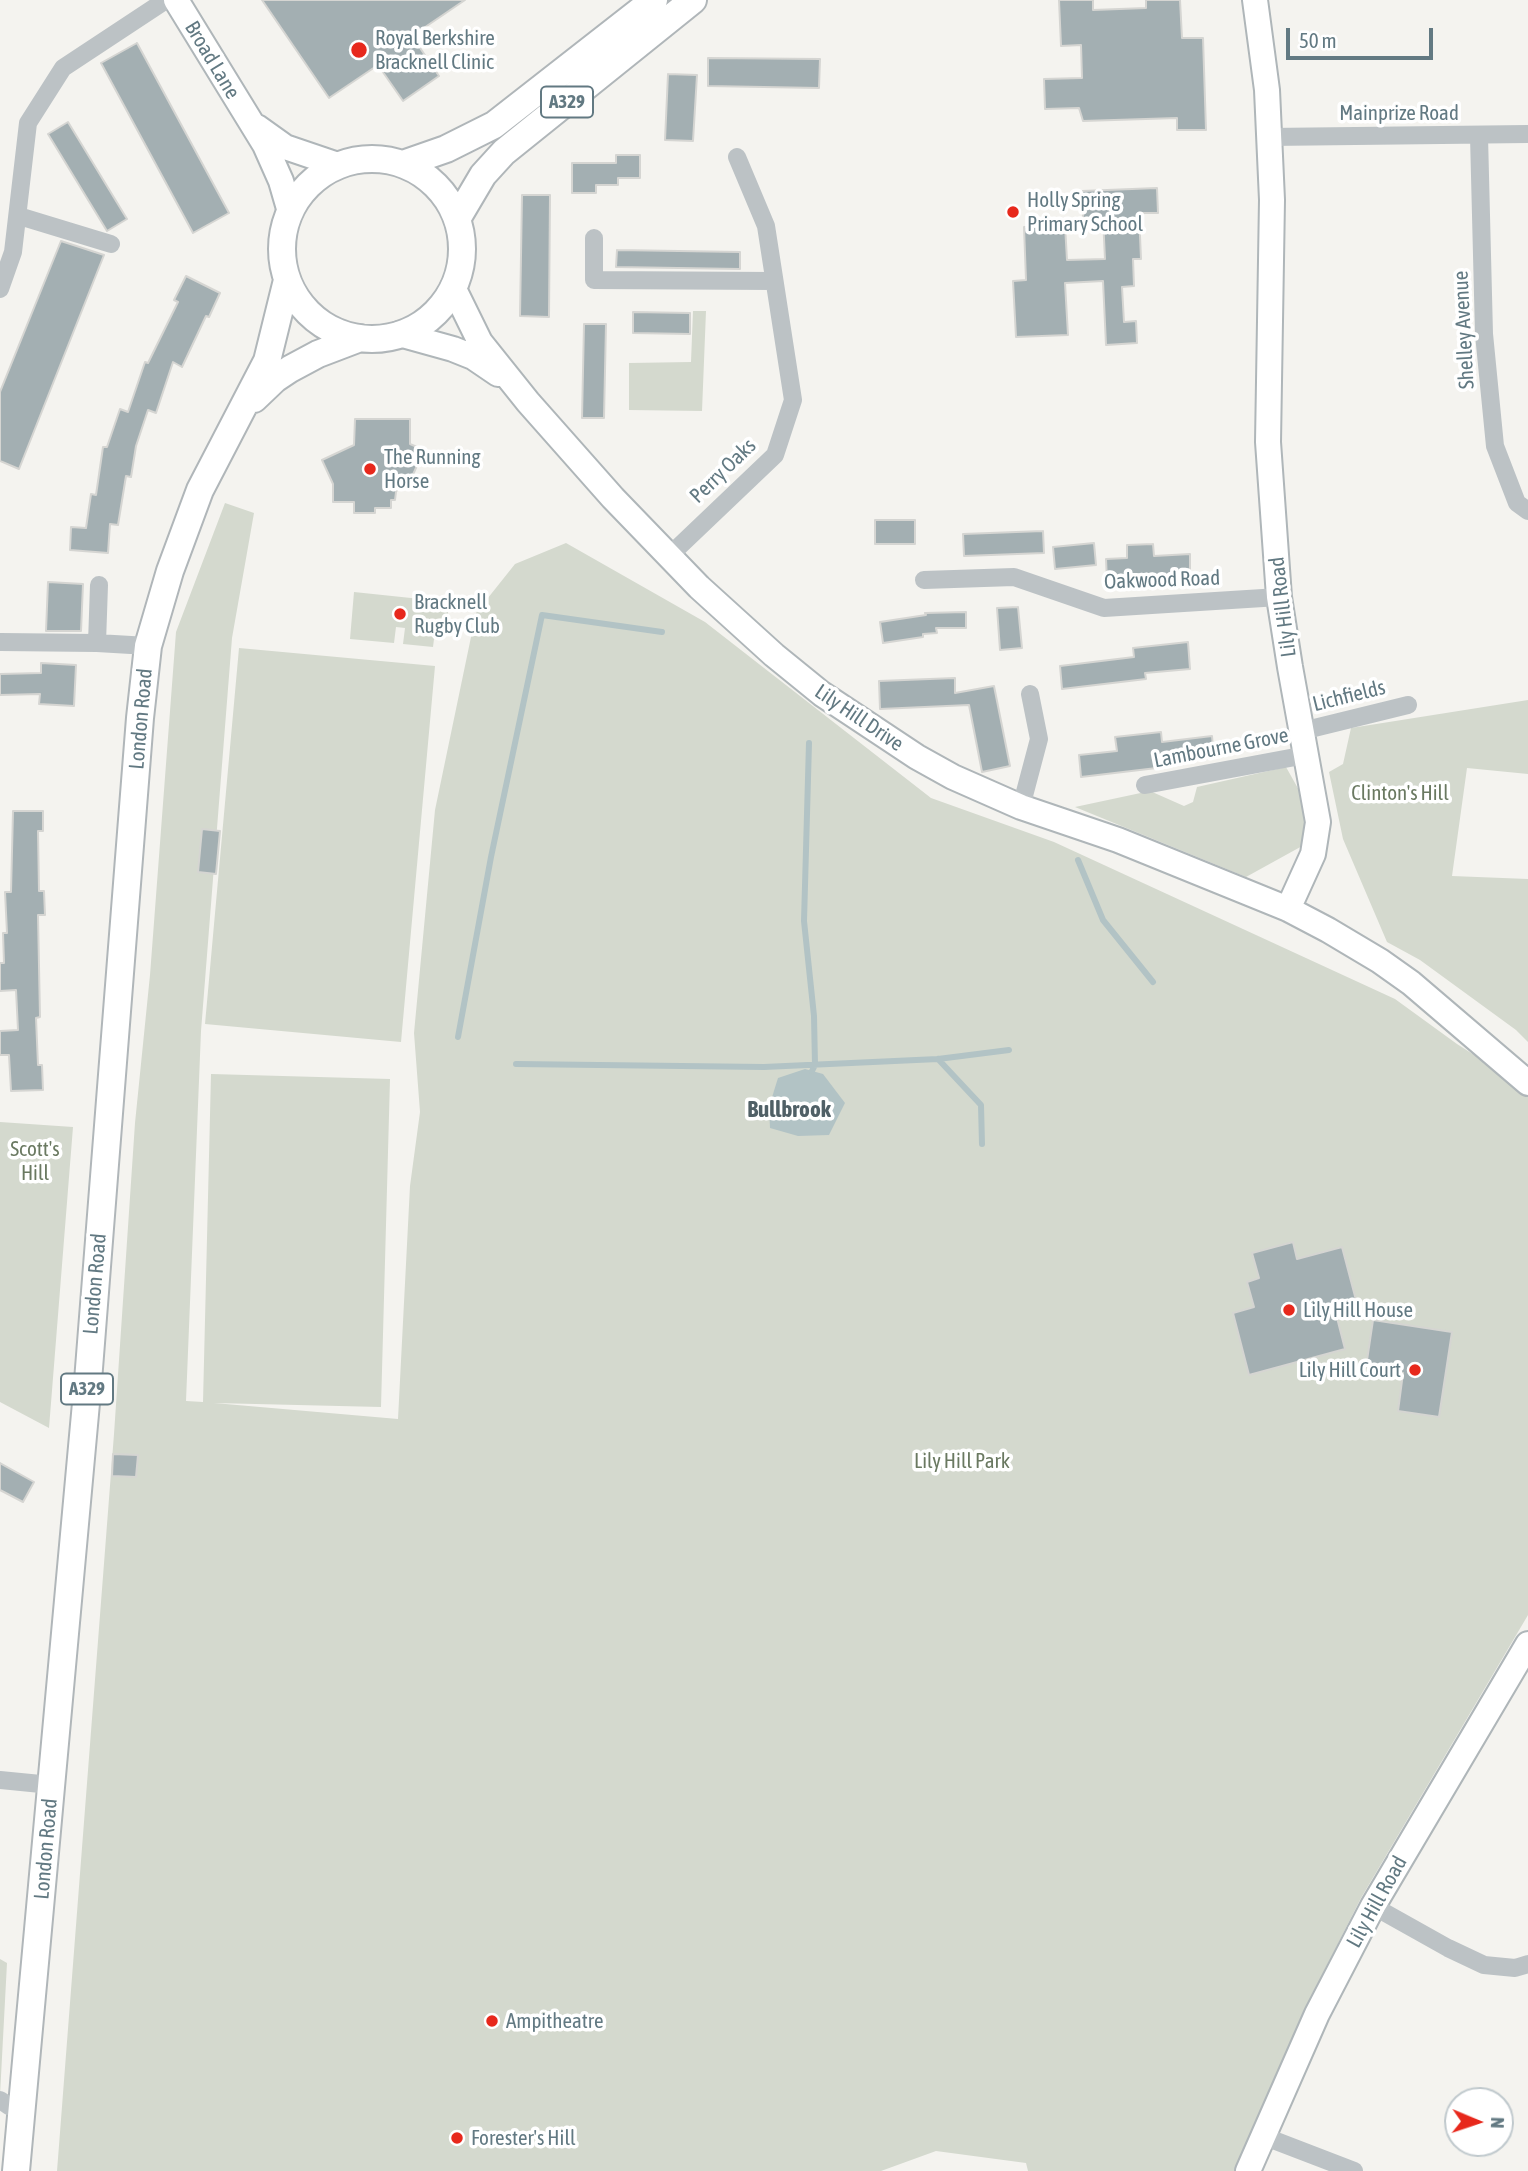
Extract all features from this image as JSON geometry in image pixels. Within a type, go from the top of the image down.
[{"type":"main road","name":"A329","points":[[403,163],[446,149],[494,125],[654,0]]},
{"type":"main road","name":"A329","points":[[457,219],[483,175],[504,152],[693,0]]},
{"type":"main road","name":"A329","points":[[367,158],[403,163],[434,183],[457,219],[460,257],[453,287],[428,319],[399,334],[382,339],[360,338],[333,331],[313,319],[305,310],[287,279],[285,234],[290,212],[300,192],[315,178],[338,165],[367,158]]},
{"type":"main road","name":"London Road","points":[[16,2171],[86,1403],[148,646],[160,599],[191,510],[267,361],[287,279]]},
{"type":"main road","name":"London Road","points":[[240,414],[275,379],[290,369],[318,354],[360,338]]},
{"type":"street","points":[[0,289],[13,252],[29,123],[63,68],[166,0]]},
{"type":"street","name":"Broad Lane","points":[[176,0],[273,162],[290,212]]},
{"type":"street","name":"Lily Hill Road","points":[[1255,0],[1267,90],[1272,200],[1268,442],[1279,597],[1317,814],[1317,834],[1312,854],[1288,909]]},
{"type":"street","name":"Broad Lane","points":[[249,120],[285,146],[338,165]]},
{"type":"street","name":"Mainprize Road","points":[[1269,137],[1528,134]]},
{"type":"street","name":"Shelley Avenue","points":[[1479,136],[1484,334],[1495,446],[1517,503],[1528,511]]},
{"type":"street","name":"Perry Oaks","points":[[668,557],[775,455],[793,400],[766,226],[737,157]]},
{"type":"street","points":[[19,216],[111,244]]},
{"type":"street","points":[[594,238],[593,280],[774,281]]},
{"type":"street","name":"Lily Hill Drive","points":[[453,287],[480,342],[604,489],[668,557],[774,655],[822,694],[917,757],[953,777],[1021,807],[1118,840],[1288,909]]},
{"type":"street","name":"Lily Hill Drive","points":[[399,334],[473,357],[520,392]]},
{"type":"street","name":"Oakwood Road","points":[[924,580],[1014,577],[1104,608],[1279,597]]},
{"type":"street","points":[[97,643],[99,585]]},
{"type":"street","points":[[0,642],[148,646]]},
{"type":"street","points":[[1021,807],[1039,739],[1030,694]]},
{"type":"street","name":"Lichfields","points":[[1304,743],[1408,705]]},
{"type":"street","name":"Lambourne Grove","points":[[1145,785],[1304,743]]},
{"type":"street","points":[[1288,909],[1328,930],[1401,976],[1443,1008],[1528,1083]]},
{"type":"street","name":"Lily Hill Road","points":[[1248,2171],[1317,2014],[1373,1906],[1528,1644]]},
{"type":"street","points":[[0,1780],[51,1786]]},
{"type":"street","points":[[1373,1906],[1484,1965],[1514,1968],[1528,1964]]},
{"type":"street","points":[[1263,2136],[1353,2171]]},
{"type":"green space","points":[[693,311],[706,311],[702,411],[629,410],[629,363],[691,362]]},
{"type":"green space","name":"Lily Hill Park","points":[[225,503],[254,513],[232,638],[201,1031],[186,1401],[203,1402],[211,1074],[390,1079],[381,1407],[214,1403],[398,1419],[410,1186],[420,1112],[414,1033],[435,810],[476,613],[515,564],[566,543],[705,622],[931,798],[1054,842],[1395,999],[1504,1074],[1528,1095],[1528,1615],[1361,1898],[1314,1991],[1235,2171],[1028,2171],[1026,2163],[936,2151],[881,2171],[57,2171],[114,1434],[135,1123],[150,975],[176,632]]},
{"type":"green space","name":"Bracknell Rugby Club","points":[[354,592],[449,602],[446,632],[435,631],[433,647],[403,644],[405,628],[396,627],[394,643],[350,639]]},
{"type":"green space","points":[[239,648],[435,666],[401,1042],[205,1024]]},
{"type":"green space","name":"Clinton's Hill","points":[[1528,700],[1528,774],[1467,768],[1452,876],[1528,879],[1528,1042],[1516,1030],[1420,960],[1387,942],[1343,839],[1329,772],[1343,764],[1351,728]]},
{"type":"green space","points":[[1286,767],[1309,808],[1313,840],[1246,877],[1075,807],[1150,791],[1184,806],[1193,802],[1197,787]]},
{"type":"green space","name":"Scott's Hill","points":[[0,1122],[73,1127],[49,1428],[0,1402]]},
{"type":"green space","points":[[0,1959],[7,1963],[0,2095]]},
{"type":"shaded area","points":[[805,1069],[823,1074],[845,1103],[829,1135],[798,1136],[770,1128],[769,1107],[778,1078]]},
{"type":"building","name":"Royal Berkshire Bracknell Clinic","points":[[262,0],[465,0],[412,36],[439,76],[403,101],[378,65],[329,98]]},
{"type":"building","points":[[1059,0],[1093,0],[1093,10],[1146,8],[1146,0],[1180,0],[1182,38],[1203,38],[1206,130],[1177,130],[1177,118],[1083,121],[1079,108],[1045,109],[1044,79],[1082,78],[1081,45],[1061,46]]},
{"type":"building","points":[[137,43],[229,213],[193,233],[101,63]]},
{"type":"building","points":[[708,58],[820,59],[819,88],[708,86]]},
{"type":"building","points":[[668,74],[697,75],[693,141],[665,140]]},
{"type":"building","points":[[68,122],[127,219],[107,231],[48,134]]},
{"type":"building","points":[[616,155],[640,155],[640,178],[618,178],[618,185],[596,185],[596,193],[572,193],[572,163],[616,163]]},
{"type":"building","points":[[1157,188],[1158,213],[1139,213],[1141,259],[1133,259],[1134,286],[1122,287],[1124,322],[1136,321],[1137,343],[1106,345],[1103,281],[1065,283],[1068,335],[1016,337],[1013,281],[1026,280],[1024,227],[1065,225],[1067,260],[1105,259],[1103,218],[1083,218],[1082,191]]},
{"type":"building","points":[[522,195],[550,195],[549,317],[520,316]]},
{"type":"building","points":[[61,241],[104,255],[19,469],[0,461],[0,392]]},
{"type":"building","points":[[617,250],[740,252],[740,269],[616,267]]},
{"type":"building","points":[[186,276],[220,293],[182,367],[173,362],[156,413],[148,410],[136,446],[131,477],[126,476],[118,525],[110,524],[108,553],[70,550],[71,527],[86,528],[91,494],[96,495],[103,447],[107,447],[120,409],[128,412],[145,362],[148,363],[178,302],[174,300]]},
{"type":"building","points":[[633,312],[690,313],[690,334],[633,333]]},
{"type":"building","points":[[584,324],[606,324],[604,418],[582,418]]},
{"type":"building","name":"The Running Horse","points":[[355,419],[410,419],[410,444],[424,450],[411,479],[402,479],[395,500],[391,500],[391,508],[375,508],[375,513],[354,513],[354,502],[333,502],[333,484],[322,460],[354,445]]},
{"type":"building","points":[[875,520],[915,520],[915,544],[875,544]]},
{"type":"building","points":[[1043,531],[1044,553],[964,556],[963,534]]},
{"type":"building","points":[[1094,543],[1096,565],[1055,569],[1053,547]]},
{"type":"building","points":[[1153,544],[1154,556],[1190,554],[1190,578],[1107,581],[1106,559],[1127,558],[1127,545]]},
{"type":"building","points":[[48,582],[83,584],[81,631],[46,631]]},
{"type":"building","points":[[1018,607],[1022,648],[1000,650],[997,608]]},
{"type":"building","points":[[966,612],[966,628],[936,628],[937,633],[923,634],[923,637],[883,643],[880,622],[926,615],[925,613]]},
{"type":"building","points":[[1188,642],[1190,669],[1145,673],[1146,679],[1062,689],[1060,666],[1134,657],[1133,648]]},
{"type":"building","points":[[41,663],[76,665],[74,706],[39,704],[40,694],[0,695],[0,674],[41,673]]},
{"type":"building","points":[[955,678],[955,693],[994,686],[1010,766],[982,772],[969,705],[880,709],[879,681]]},
{"type":"building","points":[[1161,732],[1162,742],[1212,736],[1214,758],[1081,777],[1079,755],[1117,751],[1115,737]]},
{"type":"building","points":[[13,811],[43,811],[43,831],[38,831],[39,891],[44,891],[45,915],[38,915],[40,1017],[36,1018],[38,1065],[42,1065],[43,1090],[11,1091],[9,1055],[0,1055],[0,1031],[18,1030],[16,990],[0,991],[0,963],[4,963],[3,933],[7,933],[5,892],[11,892]]},
{"type":"building","points":[[202,829],[220,831],[216,874],[198,872]]},
{"type":"building","name":"Lily Hill House","points":[[1293,1242],[1297,1259],[1342,1247],[1356,1300],[1334,1306],[1345,1349],[1249,1375],[1233,1313],[1254,1307],[1247,1282],[1259,1278],[1252,1253]]},
{"type":"building","name":"Lily Hill Court","points":[[1373,1320],[1452,1332],[1439,1417],[1398,1411],[1403,1373],[1366,1367]]},
{"type":"building","points":[[113,1454],[138,1455],[136,1477],[112,1476]]},
{"type":"building","points":[[0,1463],[34,1482],[23,1502],[0,1490]]},
{"type":"waterway","points":[[458,1037],[491,857],[542,615],[662,632]]},
{"type":"waterway","points":[[809,743],[804,921],[814,1016],[815,1065],[812,1071]]},
{"type":"waterway","points":[[1078,860],[1103,920],[1153,982]]},
{"type":"waterway","points":[[516,1064],[764,1067],[938,1059],[1009,1050]]},
{"type":"waterway","points":[[938,1059],[981,1105],[982,1144]]},
{"type":"place","name":"Royal Berkshire Bracknell Clinic","points":[[359,50]]},
{"type":"place","name":"Holly Spring Primary School","points":[[1013,212]]},
{"type":"place","name":"The Running Horse","points":[[370,469]]},
{"type":"place","name":"Bracknell Rugby Club","points":[[400,614]]},
{"type":"place","name":"Lily Hill House","points":[[1289,1310]]},
{"type":"place","name":"Lily Hill Court","points":[[1415,1370]]},
{"type":"place","name":"Ampitheatre","points":[[492,2021]]},
{"type":"place","name":"Forester's Hill","points":[[457,2138]]},
{"type":"district","name":"Bullbrook","points":[[789,1110]]}]
